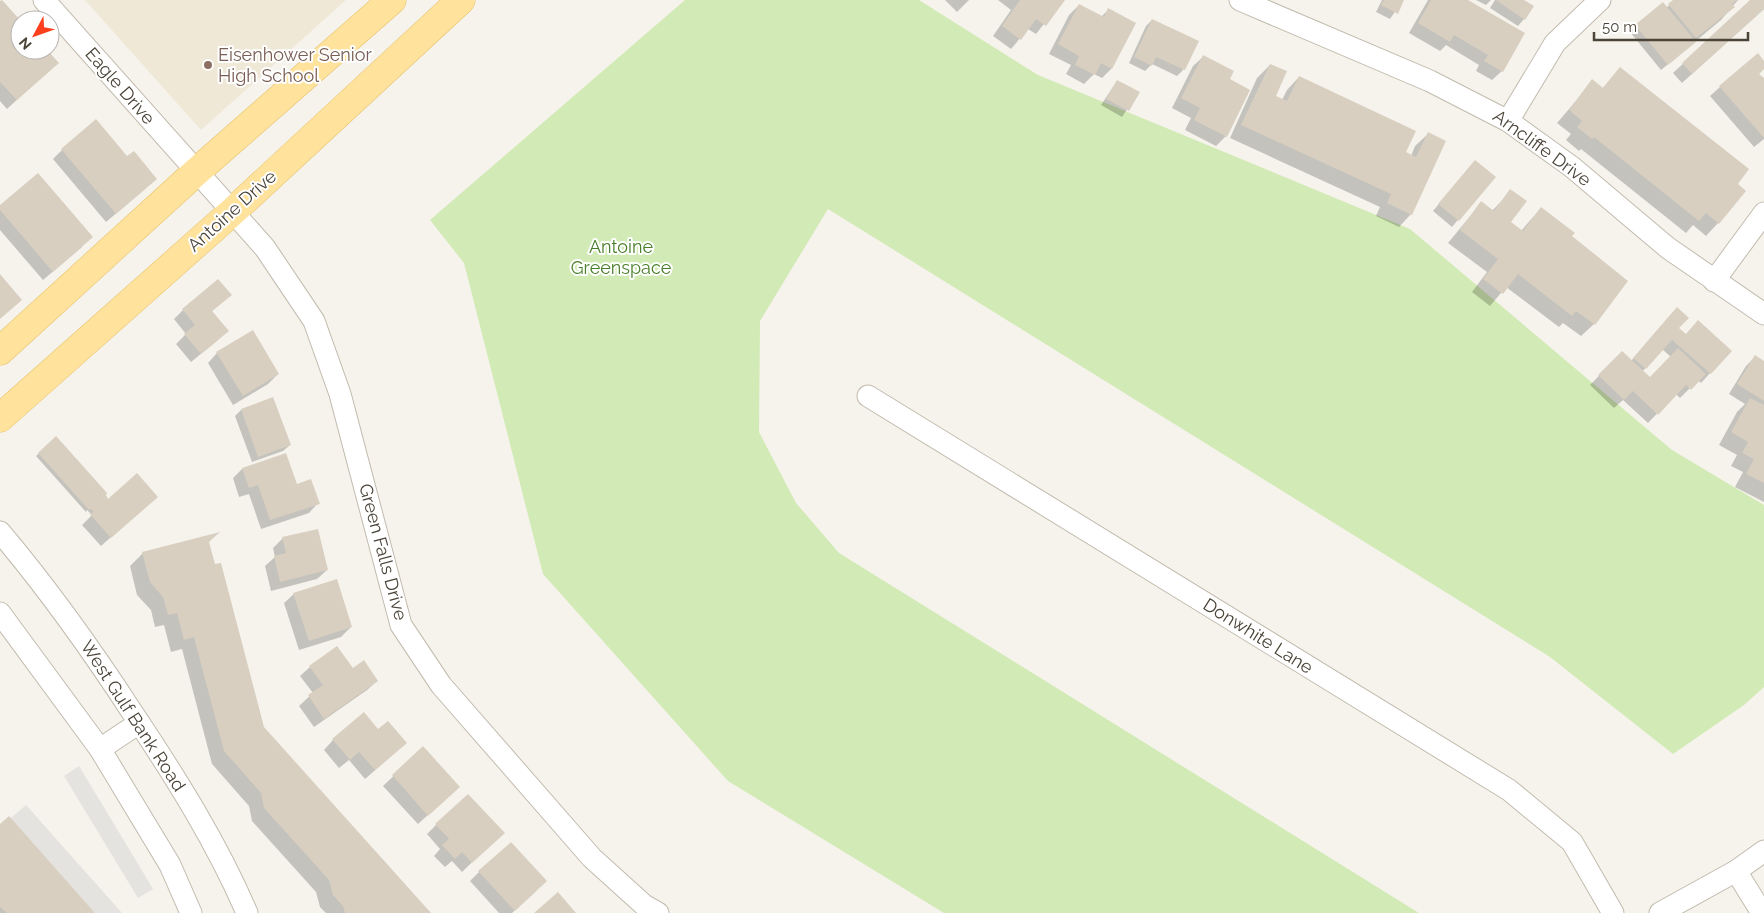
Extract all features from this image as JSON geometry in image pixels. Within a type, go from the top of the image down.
[{"type":"main road","points":[[0,352],[196,172],[392,0]]},
{"type":"main road","name":"Antoine Drive","points":[[0,418],[232,212],[462,0]]},
{"type":"street","name":"Eagle Drive","points":[[44,0],[196,172]]},
{"type":"street","name":"Arncliffe Drive","points":[[1240,0],[1430,81],[1508,120],[1572,167],[1668,248],[1714,282],[1764,314]]},
{"type":"street","points":[[1508,120],[1555,43],[1600,0]]},
{"type":"street","name":"Green Falls Drive","points":[[196,172],[265,248],[314,321],[340,394],[401,625],[441,685],[592,858],[647,910]]},
{"type":"street","points":[[1714,282],[1764,213]]},
{"type":"street","name":"Donwhite Lane","points":[[868,396],[1509,790],[1572,842],[1613,913]]},
{"type":"street","name":"West Gulf Bank Road","points":[[0,532],[91,650],[174,776],[234,883],[247,913]]},
{"type":"street","points":[[0,613],[100,749],[170,865],[191,913]]},
{"type":"street","points":[[100,749],[139,723]]},
{"type":"street","points":[[1660,913],[1736,871],[1764,852]]},
{"type":"street","points":[[1736,871],[1762,913]]},
{"type":"shaded area","name":"Eisenhower Senior High School","points":[[85,0],[346,0],[201,130]]},
{"type":"shaded area","points":[[79,766],[153,889],[138,898],[64,776]]},
{"type":"shaded area","points":[[26,805],[122,913],[95,913],[11,818]]},
{"type":"green space","name":"Antoine Greenspace","points":[[685,0],[919,0],[1038,75],[1410,229],[1672,450],[1764,505],[1764,687],[1744,705],[1673,754],[1550,657],[828,209],[760,321],[759,432],[796,503],[839,553],[1419,913],[944,913],[728,781],[543,574],[464,263],[430,220]]},
{"type":"building","points":[[2,0],[11,10],[10,60],[56,60],[59,63],[17,100],[0,82],[0,1]]},
{"type":"building","points":[[1020,0],[1065,0],[1046,26],[1036,19],[1021,40],[1002,26]]},
{"type":"building","points":[[1384,0],[1404,0],[1398,14],[1381,5]]},
{"type":"building","points":[[1431,0],[1468,0],[1525,33],[1503,72],[1484,61],[1488,55],[1454,35],[1450,42],[1418,23]]},
{"type":"building","points":[[1496,0],[1524,0],[1534,6],[1525,20]]},
{"type":"building","points":[[1673,0],[1737,0],[1732,4],[1735,7],[1696,38],[1668,4]]},
{"type":"building","points":[[1750,0],[1764,0],[1764,9],[1692,74],[1682,63]]},
{"type":"building","points":[[1663,2],[1696,42],[1668,65],[1635,25]]},
{"type":"building","points":[[1079,4],[1104,17],[1108,8],[1136,23],[1112,69],[1101,63],[1095,75],[1075,65],[1079,56],[1058,44]]},
{"type":"building","points":[[1152,19],[1199,41],[1185,70],[1156,57],[1152,66],[1134,57]]},
{"type":"building","points":[[1758,53],[1764,61],[1764,69],[1759,74],[1764,78],[1764,138],[1719,86]]},
{"type":"building","points":[[1203,55],[1234,71],[1230,79],[1250,90],[1227,137],[1194,120],[1200,108],[1181,98]]},
{"type":"building","points":[[1270,64],[1287,71],[1276,96],[1287,101],[1299,76],[1416,131],[1406,152],[1416,157],[1428,132],[1446,141],[1412,215],[1387,203],[1391,194],[1241,125]]},
{"type":"building","points":[[1620,67],[1749,169],[1738,184],[1746,191],[1719,224],[1706,213],[1699,221],[1594,137],[1592,139],[1577,127],[1582,121],[1569,110],[1592,79],[1603,88]]},
{"type":"building","points":[[1117,80],[1140,92],[1129,111],[1106,99]]},
{"type":"building","points":[[96,119],[127,156],[134,151],[157,179],[116,214],[61,149]]},
{"type":"building","points":[[1475,160],[1496,177],[1459,221],[1438,204]]},
{"type":"building","points":[[38,173],[93,237],[53,272],[0,210],[0,205]]},
{"type":"building","points":[[1510,189],[1527,201],[1511,222],[1523,231],[1541,207],[1575,233],[1572,236],[1628,281],[1595,325],[1576,311],[1572,316],[1518,274],[1503,294],[1483,279],[1498,259],[1460,230],[1481,201],[1494,211]]},
{"type":"building","points":[[0,274],[22,300],[0,319]]},
{"type":"building","points":[[218,279],[232,295],[212,311],[229,331],[201,354],[184,334],[195,325],[182,309]]},
{"type":"building","points":[[1677,307],[1689,318],[1679,328],[1686,334],[1698,320],[1732,351],[1711,374],[1672,340],[1646,369],[1633,358]]},
{"type":"building","points":[[253,330],[279,374],[243,396],[216,352]]},
{"type":"building","points":[[1678,348],[1706,374],[1691,390],[1686,385],[1658,415],[1633,391],[1624,400],[1598,375],[1622,351],[1650,377]]},
{"type":"building","points":[[1755,355],[1764,361],[1764,401],[1737,384]]},
{"type":"building","points":[[273,397],[291,445],[258,457],[241,409]]},
{"type":"building","points":[[1750,398],[1764,405],[1764,483],[1746,474],[1754,459],[1742,453],[1748,442],[1731,432]]},
{"type":"building","points":[[56,436],[107,493],[108,499],[137,473],[158,497],[111,538],[90,514],[94,512],[91,509],[89,510],[38,453]]},
{"type":"building","points":[[286,453],[297,484],[311,479],[320,504],[270,520],[258,485],[249,488],[242,468]]},
{"type":"building","points":[[318,529],[328,570],[280,582],[274,556],[286,553],[282,537]]},
{"type":"building","points":[[220,532],[209,542],[215,564],[221,563],[264,727],[431,913],[345,913],[343,906],[333,895],[329,880],[264,808],[261,793],[224,751],[194,637],[184,640],[177,613],[168,615],[163,597],[150,582],[142,552]]},
{"type":"building","points":[[337,579],[352,627],[309,641],[293,593]]},
{"type":"building","points":[[337,646],[353,668],[364,660],[378,681],[324,719],[308,695],[323,685],[309,666]]},
{"type":"building","points":[[364,712],[378,729],[388,721],[407,743],[375,770],[359,752],[350,760],[332,739]]},
{"type":"building","points":[[423,746],[460,787],[428,816],[392,775]]},
{"type":"building","points":[[468,794],[505,833],[472,863],[462,852],[455,859],[442,845],[449,839],[435,824]]},
{"type":"building","points":[[9,816],[95,913],[7,913],[0,907],[0,824]]},
{"type":"building","points":[[511,842],[547,881],[515,911],[478,871]]},
{"type":"building","points":[[558,892],[576,913],[534,913]]},
{"type":"place","name":"Eisenhower Senior High School","points":[[208,65]]}]
